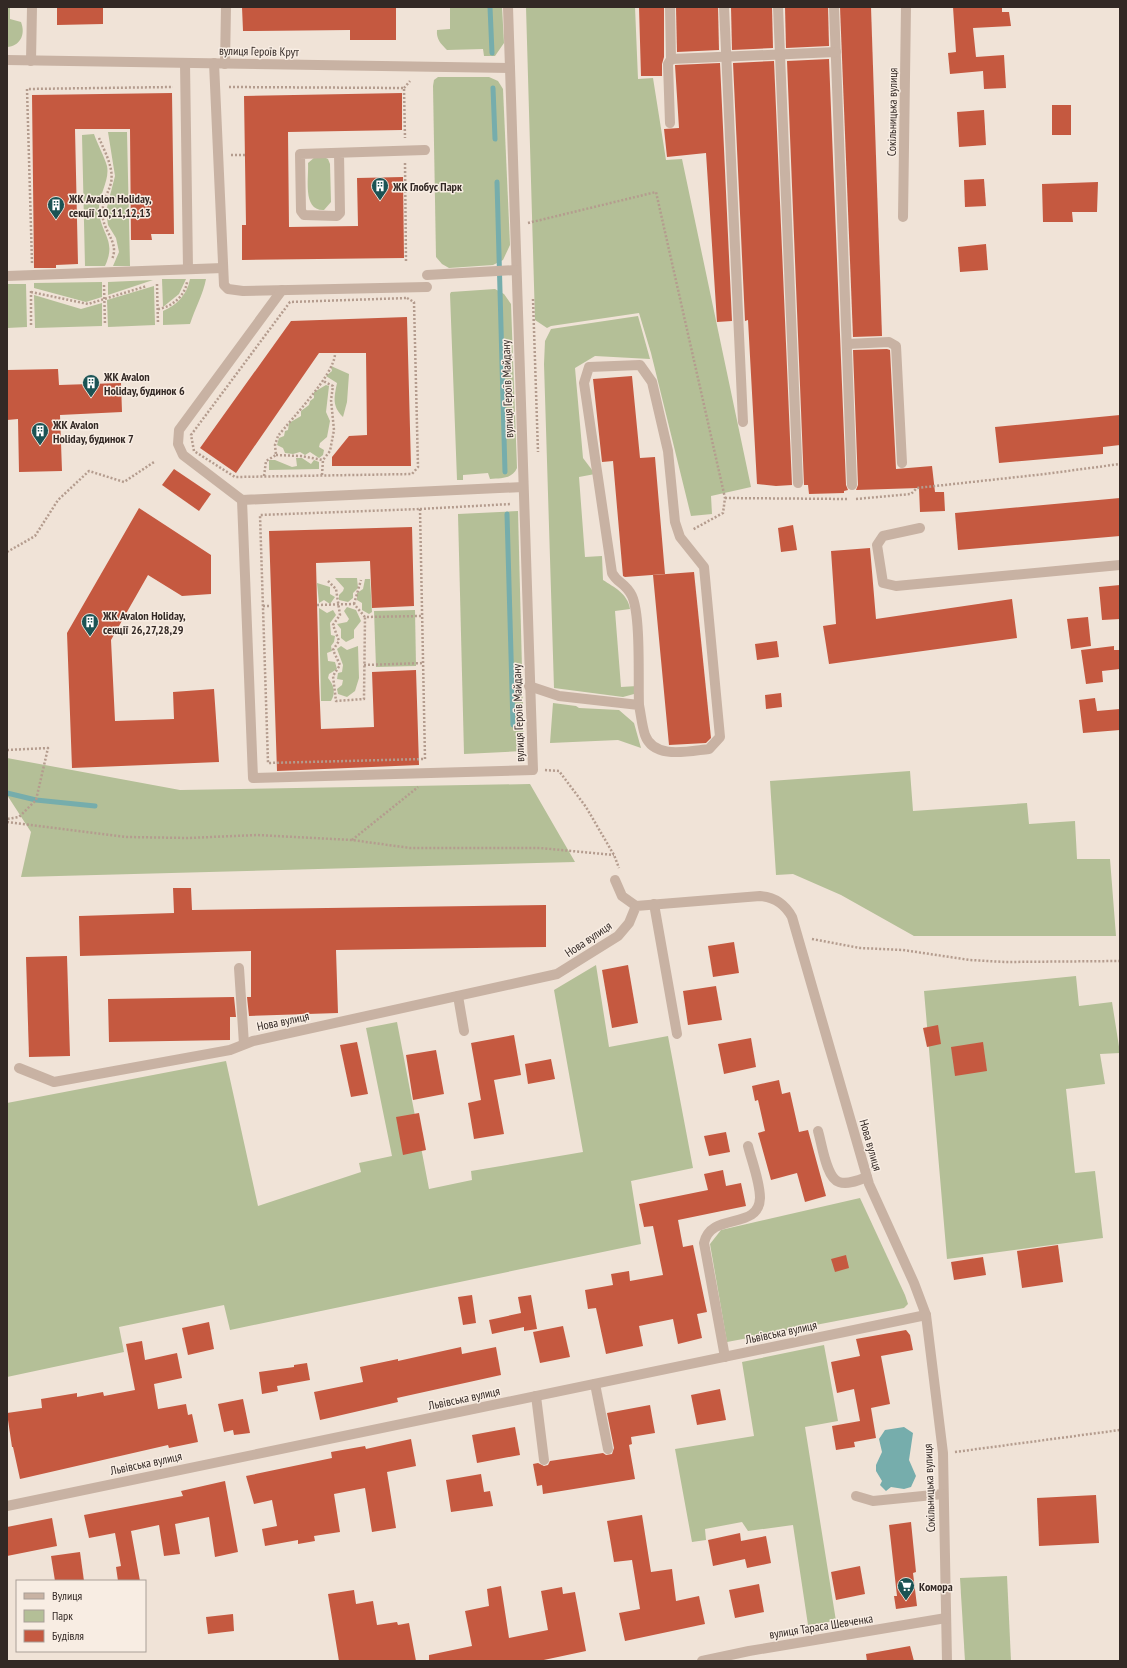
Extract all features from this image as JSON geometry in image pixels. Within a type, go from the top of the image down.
[{"type":"street","points":[[31,61],[32,7]]},
{"type":"street","points":[[225,64],[226,7]]},
{"type":"street","name":"вулиця Героїв Майдану","points":[[508,7],[514,226],[512,270],[523,487],[533,770]]},
{"type":"street","points":[[670,7],[671,59],[668,64],[670,123]]},
{"type":"street","points":[[724,7],[742,422]]},
{"type":"street","points":[[778,7],[798,483]]},
{"type":"street","points":[[834,7],[852,485]]},
{"type":"street","name":"Сокільницька вулиця","points":[[903,217],[906,7]]},
{"type":"street","points":[[671,59],[780,53],[836,52]]},
{"type":"street","name":"вулиця Героїв Крут","points":[[7,60],[510,68]]},
{"type":"street","points":[[185,63],[187,274]]},
{"type":"street","points":[[214,63],[224,285],[228,289],[243,291],[427,287]]},
{"type":"street","points":[[339,152],[340,213],[337,216],[304,215],[301,211],[300,154],[339,152],[425,150]]},
{"type":"street","points":[[7,276],[187,274],[223,268]]},
{"type":"street","points":[[427,275],[512,270]]},
{"type":"street","points":[[282,290],[179,430],[178,444],[183,455],[242,500],[523,487]]},
{"type":"street","points":[[847,344],[889,342],[896,346],[902,463]]},
{"type":"street","points":[[640,365],[652,382],[668,451],[675,522],[680,537],[704,567],[720,737],[709,749],[671,752],[659,751],[645,737],[639,705],[636,617],[632,598],[626,585],[616,579],[612,573],[584,383],[589,367],[640,365]]},
{"type":"street","points":[[242,500],[253,778],[533,770]]},
{"type":"street","points":[[920,528],[883,536],[877,545],[883,583],[896,586],[1120,565]]},
{"type":"street","points":[[530,686],[559,696],[639,705]]},
{"type":"street","points":[[615,880],[622,896],[636,906]]},
{"type":"street","name":"Нова вулиця","points":[[18,1068],[54,1082],[230,1050],[253,1041],[557,974],[618,936],[629,923],[636,906],[768,896],[776,899],[788,910],[798,937],[867,1177],[896,1246],[914,1283],[926,1315]]},
{"type":"street","points":[[654,904],[677,1034]]},
{"type":"street","points":[[239,968],[244,1044]]},
{"type":"street","points":[[458,996],[464,1031]]},
{"type":"street","points":[[818,1131],[829,1171],[833,1178],[840,1182],[848,1182],[867,1177]]},
{"type":"street","points":[[725,1357],[704,1243],[708,1233],[716,1226],[749,1217],[757,1209],[759,1193],[748,1146]]},
{"type":"street","name":"Сокільницька вулиця","points":[[926,1315],[942,1454],[947,1661]]},
{"type":"street","name":"Львівська вулиця","points":[[7,1506],[926,1315]]},
{"type":"street","points":[[595,1384],[608,1449]]},
{"type":"street","points":[[536,1396],[544,1460]]},
{"type":"street","points":[[856,1496],[873,1501],[943,1494]]},
{"type":"street","name":"вулиця Тараса Шевченка","points":[[702,1661],[748,1651],[946,1618]]},
{"type":"path","points":[[405,137],[404,88],[413,77]]},
{"type":"path","points":[[32,265],[27,90],[171,87]]},
{"type":"path","points":[[234,88],[404,88]]},
{"type":"path","points":[[99,138],[110,165],[111,176],[111,183],[104,196],[103,206],[106,228],[113,243],[114,251],[110,262]]},
{"type":"path","points":[[405,162],[406,263]]},
{"type":"path","points":[[514,226],[656,192],[725,498],[722,513],[680,537]]},
{"type":"path","points":[[158,309],[166,308],[175,302],[184,289],[187,274]]},
{"type":"path","points":[[31,292],[88,304],[157,282],[158,324]]},
{"type":"path","points":[[104,284],[105,325]]},
{"type":"path","points":[[31,285],[31,328]]},
{"type":"path","points":[[418,470],[412,474],[235,477],[194,451],[191,435],[290,302],[407,298],[414,302],[418,470],[418,475]]},
{"type":"path","points":[[276,455],[275,445],[278,436],[323,380],[335,360],[335,354]]},
{"type":"path","points":[[322,475],[323,460],[330,451],[334,430],[331,400],[333,386],[323,380]]},
{"type":"path","points":[[264,476],[266,461],[276,455],[301,456],[323,460]]},
{"type":"path","points":[[7,552],[36,536],[58,500],[89,471],[124,482],[154,462]]},
{"type":"path","points":[[725,498],[862,499],[911,494],[917,488],[1120,464]]},
{"type":"path","points":[[420,509],[425,759],[268,763],[260,515],[420,509],[523,503]]},
{"type":"path","points":[[354,604],[361,580]]},
{"type":"path","points":[[317,605],[338,604],[354,604],[365,617],[364,699],[336,701],[333,676],[340,665],[333,650],[339,641],[333,625],[340,615],[338,604],[336,589],[328,581]]},
{"type":"path","points":[[262,606],[271,606]]},
{"type":"path","points":[[365,617],[422,616]]},
{"type":"path","points":[[364,665],[424,663]]},
{"type":"path","points":[[7,750],[48,748],[36,800],[19,817],[7,819]]},
{"type":"path","points":[[533,770],[558,771],[586,807],[620,867],[615,880]]},
{"type":"path","points":[[352,840],[419,787]]},
{"type":"path","points":[[7,822],[127,837],[188,838],[257,835],[352,840],[410,848],[540,848],[614,855]]},
{"type":"path","points":[[798,937],[860,948],[903,950],[970,960],[1005,962],[1120,961]]},
{"type":"path","points":[[942,1454],[1120,1430]]},
{"type":"green space","points":[[7,7],[10,7],[10,19],[21,22],[23,31],[21,39],[18,42],[7,47]]},
{"type":"green space","points":[[450,7],[502,7],[504,43],[495,56],[484,56],[483,49],[447,50],[443,46],[438,39],[437,30],[450,29]]},
{"type":"green space","points":[[526,7],[635,7],[638,79],[653,78],[666,160],[682,159],[751,487],[711,496],[712,514],[691,516],[651,353],[639,313],[551,326],[547,328],[535,320]]},
{"type":"green space","points":[[438,77],[489,77],[498,81],[503,89],[510,245],[503,260],[493,265],[449,268],[442,264],[436,257],[433,86],[434,80]]},
{"type":"green space","points":[[108,132],[127,132],[130,266],[113,266],[119,252],[116,238],[108,225],[106,211],[115,176]]},
{"type":"green space","points":[[94,134],[107,166],[106,183],[99,205],[100,219],[109,244],[108,257],[105,266],[85,266],[82,135]]},
{"type":"green space","points":[[322,156],[328,159],[330,164],[331,202],[324,210],[317,209],[312,205],[308,192],[308,163],[315,157]]},
{"type":"green space","points":[[162,279],[186,279],[179,294],[163,307]]},
{"type":"green space","points":[[190,279],[206,279],[190,324],[163,325],[163,311],[173,306],[181,299],[189,285]]},
{"type":"green space","points":[[153,280],[108,295],[108,282]]},
{"type":"green space","points":[[102,282],[102,297],[86,302],[34,288],[34,283]]},
{"type":"green space","points":[[7,284],[26,284],[27,327],[7,328]]},
{"type":"green space","points":[[154,286],[155,325],[108,327],[107,300]]},
{"type":"green space","points":[[495,289],[504,294],[511,304],[517,468],[515,472],[509,476],[502,478],[490,479],[488,473],[463,475],[463,480],[457,480],[450,294],[451,292]]},
{"type":"green space","points":[[34,295],[81,309],[102,303],[102,326],[35,328]]},
{"type":"green space","points":[[638,316],[650,359],[595,356],[575,368],[583,458],[595,474],[579,477],[585,557],[602,556],[603,580],[620,592],[629,604],[630,609],[615,611],[621,687],[637,686],[634,694],[623,697],[554,688],[544,364],[545,341],[551,329]]},
{"type":"green space","points":[[331,366],[349,374],[347,402],[343,417],[335,405],[337,383],[326,376],[332,371]]},
{"type":"green space","points":[[326,385],[329,386],[326,412],[330,421],[327,437],[320,443],[319,447],[324,450],[323,455],[319,458],[310,452],[305,455],[300,452],[293,454],[285,453],[283,448],[277,445],[279,438],[284,436],[285,431],[288,430],[289,423],[301,416],[301,411],[309,405],[310,401],[314,398],[314,392]]},
{"type":"green space","points":[[296,458],[302,458],[311,464],[314,460],[319,462],[319,469],[269,470],[269,460],[275,460],[292,467],[297,466]]},
{"type":"green space","points":[[518,511],[524,748],[523,751],[464,754],[458,514]]},
{"type":"green space","points":[[335,578],[357,578],[358,588],[353,593],[353,598],[348,602],[339,600],[339,595],[344,588]]},
{"type":"green space","points":[[365,579],[370,579],[372,612],[369,614],[362,610],[362,603],[357,600],[357,593],[363,589]]},
{"type":"green space","points":[[317,583],[330,587],[330,594],[335,597],[330,604],[324,600],[319,603]]},
{"type":"green space","points":[[347,607],[356,610],[361,621],[354,630],[354,638],[346,642],[341,638],[341,629],[337,624],[347,622],[349,619],[344,611]]},
{"type":"green space","points":[[319,608],[327,613],[333,610],[336,615],[330,623],[331,635],[335,636],[334,642],[331,646],[332,651],[327,653],[328,661],[335,662],[337,669],[329,674],[328,678],[334,689],[331,701],[321,701]]},
{"type":"green space","points":[[415,610],[416,666],[376,667],[374,611]]},
{"type":"green space","points":[[341,646],[347,650],[358,646],[359,678],[355,691],[347,697],[338,694],[337,689],[342,685],[343,680],[337,679],[338,673],[342,672],[343,665],[337,649]]},
{"type":"green space","points":[[553,703],[576,706],[579,708],[619,710],[634,723],[641,748],[618,740],[550,743]]},
{"type":"green space","points":[[7,758],[180,790],[530,784],[575,862],[21,877],[31,832],[7,795]]},
{"type":"green space","points":[[910,771],[913,811],[1027,803],[1029,824],[1075,821],[1077,859],[1110,859],[1116,936],[914,936],[841,895],[793,874],[776,875],[770,781]]},
{"type":"green space","points":[[596,965],[609,1047],[668,1036],[693,1168],[631,1181],[641,1244],[230,1330],[224,1305],[119,1327],[124,1352],[7,1377],[7,1103],[226,1061],[258,1206],[361,1172],[359,1163],[392,1156],[366,1028],[397,1022],[429,1189],[472,1180],[471,1171],[583,1152],[554,990]]},
{"type":"green space","points":[[1076,976],[1079,1006],[1112,1002],[1120,1053],[1100,1054],[1105,1084],[1066,1089],[1075,1173],[1095,1171],[1103,1238],[947,1259],[924,991]]},
{"type":"green space","points":[[860,1198],[908,1304],[904,1308],[727,1342],[710,1244],[721,1230]]},
{"type":"green space","points":[[824,1345],[838,1421],[805,1427],[836,1621],[808,1625],[793,1525],[748,1531],[742,1522],[705,1529],[706,1540],[692,1542],[675,1449],[754,1436],[742,1362]]},
{"type":"green space","points":[[1007,1576],[1011,1661],[965,1661],[960,1578]]},
{"type":"water","points":[[904,1427],[913,1433],[909,1460],[916,1476],[911,1487],[904,1489],[891,1487],[886,1491],[880,1485],[882,1481],[876,1471],[876,1465],[882,1452],[879,1439],[885,1430]]},
{"type":"building","points":[[57,7],[103,7],[103,24],[57,25]]},
{"type":"building","points":[[242,7],[396,7],[396,40],[350,40],[350,30],[243,31]]},
{"type":"building","points":[[639,7],[664,7],[664,57],[662,64],[662,76],[641,76]]},
{"type":"building","points":[[676,7],[718,7],[719,50],[677,52]]},
{"type":"building","points":[[731,7],[772,7],[773,48],[732,50]]},
{"type":"building","points":[[785,7],[828,7],[829,46],[786,48]]},
{"type":"building","points":[[840,7],[871,7],[882,336],[853,337]]},
{"type":"building","points":[[953,7],[1002,7],[1002,12],[1009,12],[1011,26],[973,28],[976,57],[1004,55],[1006,88],[984,89],[983,71],[950,74],[948,53],[956,52]]},
{"type":"building","points":[[829,59],[846,485],[848,490],[844,491],[844,493],[809,494],[808,485],[804,485],[787,61]]},
{"type":"building","points":[[774,61],[792,485],[776,486],[757,484],[748,320],[745,321],[733,63]]},
{"type":"building","points":[[720,63],[732,321],[717,322],[706,153],[667,157],[664,129],[679,128],[675,65]]},
{"type":"building","name":"ЖК Avalon Holiday, секції 10,11,12,13","points":[[172,93],[174,234],[151,234],[152,240],[131,240],[130,129],[75,129],[78,264],[56,265],[56,268],[34,268],[32,95]]},
{"type":"building","name":"ЖК Глобус Парк","points":[[402,93],[402,130],[288,132],[289,227],[358,226],[357,178],[403,177],[404,258],[242,260],[242,225],[246,225],[244,96]]},
{"type":"building","points":[[1052,105],[1071,105],[1071,135],[1052,135]]},
{"type":"building","points":[[984,110],[986,145],[959,147],[957,112]]},
{"type":"building","points":[[984,179],[986,206],[965,207],[964,180]]},
{"type":"building","points":[[1098,182],[1097,212],[1072,212],[1073,222],[1043,222],[1042,184]]},
{"type":"building","points":[[986,244],[988,270],[960,272],[958,247]]},
{"type":"building","points":[[407,317],[411,466],[332,466],[332,457],[349,436],[367,435],[366,353],[319,353],[236,473],[200,448],[291,321]]},
{"type":"building","points":[[853,350],[890,350],[896,469],[932,466],[935,492],[944,492],[945,511],[920,512],[919,488],[856,490],[858,485]]},
{"type":"building","name":"ЖК Avalon Holiday, будинок 7","points":[[58,369],[59,385],[121,383],[122,412],[60,415],[62,471],[19,472],[18,419],[7,420],[7,370]]},
{"type":"building","points":[[632,376],[640,458],[655,457],[665,574],[625,577],[623,576],[613,461],[602,462],[593,379]]},
{"type":"building","points":[[1120,415],[1120,445],[1103,447],[1103,454],[999,463],[995,427]]},
{"type":"building","points":[[174,469],[211,494],[199,511],[162,485]]},
{"type":"building","points":[[1120,498],[1120,536],[958,550],[955,513]]},
{"type":"building","name":"ЖК Avalon Holiday, секції 26,27,28,29","points":[[139,508],[211,555],[211,594],[182,596],[148,575],[111,640],[115,721],[174,719],[173,692],[214,689],[219,762],[72,768],[67,633]]},
{"type":"building","points":[[793,525],[797,550],[781,552],[778,528]]},
{"type":"building","points":[[412,527],[414,606],[372,608],[370,561],[316,563],[319,681],[321,729],[374,727],[372,672],[416,670],[419,765],[277,771],[269,531]]},
{"type":"building","points":[[870,548],[876,619],[1012,599],[1017,638],[829,664],[823,626],[836,624],[831,551]]},
{"type":"building","points":[[694,572],[711,738],[706,743],[669,745],[653,575]]},
{"type":"building","points":[[1120,585],[1120,619],[1102,620],[1099,587]]},
{"type":"building","points":[[1088,617],[1091,646],[1071,649],[1067,619]]},
{"type":"building","points":[[777,641],[779,657],[757,660],[755,644]]},
{"type":"building","points":[[1114,646],[1114,650],[1120,650],[1120,669],[1102,671],[1103,682],[1086,684],[1081,650]]},
{"type":"building","points":[[781,693],[782,707],[766,709],[765,695]]},
{"type":"building","points":[[1095,698],[1097,711],[1120,709],[1120,730],[1083,733],[1079,700]]},
{"type":"building","points":[[173,888],[191,888],[192,910],[546,905],[546,947],[336,950],[338,1013],[249,1016],[247,997],[251,997],[251,951],[80,956],[79,916],[174,913]]},
{"type":"building","points":[[734,942],[739,973],[713,977],[708,946]]},
{"type":"building","points":[[67,956],[70,1056],[29,1057],[26,957]]},
{"type":"building","points":[[628,965],[638,1023],[612,1028],[602,970]]},
{"type":"building","points":[[716,986],[722,1020],[688,1025],[683,991]]},
{"type":"building","points":[[234,997],[236,1017],[230,1017],[230,1040],[109,1042],[108,999]]},
{"type":"building","points":[[938,1025],[941,1044],[927,1047],[923,1028]]},
{"type":"building","points":[[514,1035],[521,1075],[494,1080],[504,1134],[474,1139],[468,1103],[481,1100],[471,1043]]},
{"type":"building","points":[[751,1038],[756,1067],[724,1074],[718,1044]]},
{"type":"building","points":[[357,1042],[368,1094],[351,1097],[340,1045]]},
{"type":"building","points":[[983,1042],[987,1071],[955,1076],[951,1047]]},
{"type":"building","points":[[436,1050],[444,1094],[413,1100],[406,1055]]},
{"type":"building","points":[[551,1059],[555,1079],[528,1084],[525,1064]]},
{"type":"building","points":[[779,1080],[782,1094],[790,1092],[799,1132],[808,1130],[826,1196],[805,1202],[797,1173],[771,1180],[758,1133],[765,1131],[758,1100],[755,1101],[752,1086]]},
{"type":"building","points":[[419,1113],[426,1150],[403,1155],[396,1117]]},
{"type":"building","points":[[726,1132],[730,1152],[709,1156],[704,1136]]},
{"type":"building","points":[[723,1170],[726,1186],[741,1183],[746,1206],[678,1220],[683,1247],[693,1245],[707,1312],[697,1314],[702,1338],[678,1344],[673,1319],[639,1326],[643,1346],[606,1354],[596,1308],[588,1309],[585,1290],[613,1285],[611,1274],[629,1271],[630,1281],[663,1275],[653,1226],[644,1227],[639,1204],[708,1190],[704,1174]]},
{"type":"building","points":[[1058,1245],[1063,1282],[1022,1288],[1017,1251]]},
{"type":"building","points":[[846,1255],[849,1268],[835,1272],[831,1259]]},
{"type":"building","points":[[983,1257],[986,1275],[954,1280],[951,1262]]},
{"type":"building","points":[[472,1295],[476,1323],[463,1325],[458,1297]]},
{"type":"building","points":[[531,1295],[537,1329],[524,1331],[524,1327],[492,1334],[489,1320],[521,1313],[518,1297]]},
{"type":"building","points":[[209,1322],[214,1349],[188,1355],[182,1328]]},
{"type":"building","points":[[563,1326],[570,1357],[540,1363],[533,1332]]},
{"type":"building","points":[[906,1330],[910,1335],[913,1350],[881,1356],[890,1404],[871,1408],[876,1438],[854,1442],[855,1447],[836,1450],[832,1426],[860,1421],[854,1389],[837,1393],[831,1362],[860,1356],[856,1339]]},
{"type":"building","points":[[142,1341],[145,1360],[177,1353],[182,1378],[154,1384],[158,1409],[186,1404],[188,1415],[192,1414],[198,1442],[169,1448],[168,1445],[20,1479],[12,1447],[7,1413],[42,1408],[41,1399],[77,1393],[77,1397],[103,1392],[104,1396],[135,1390],[126,1344]]},
{"type":"building","points":[[461,1347],[462,1354],[496,1347],[501,1375],[397,1398],[398,1402],[320,1420],[314,1392],[363,1382],[360,1367],[398,1359],[398,1361]]},
{"type":"building","points":[[307,1363],[310,1380],[277,1386],[278,1391],[262,1394],[259,1372],[294,1367],[294,1365]]},
{"type":"building","points":[[720,1389],[726,1420],[697,1425],[691,1395]]},
{"type":"building","points":[[243,1399],[250,1433],[234,1435],[233,1430],[224,1432],[218,1404]]},
{"type":"building","points":[[650,1405],[655,1433],[631,1437],[632,1444],[629,1445],[635,1479],[543,1494],[542,1485],[537,1486],[533,1464],[538,1463],[544,1466],[548,1465],[550,1461],[603,1453],[606,1455],[612,1454],[614,1448],[607,1413]]},
{"type":"building","points":[[515,1427],[520,1455],[477,1463],[472,1435]]},
{"type":"building","points":[[411,1439],[416,1466],[387,1472],[396,1528],[372,1532],[365,1488],[334,1494],[340,1532],[314,1536],[315,1541],[298,1544],[298,1540],[265,1546],[262,1529],[277,1526],[272,1500],[254,1504],[246,1476],[332,1458],[331,1452],[365,1446],[366,1449]]},
{"type":"building","points":[[481,1474],[484,1492],[490,1491],[493,1506],[451,1512],[446,1480]]},
{"type":"building","points":[[225,1481],[238,1552],[215,1557],[209,1517],[175,1524],[180,1554],[164,1556],[159,1525],[131,1531],[140,1580],[118,1580],[116,1567],[121,1566],[115,1533],[89,1538],[84,1515],[183,1496],[181,1491]]},
{"type":"building","points":[[1096,1495],[1099,1543],[1039,1546],[1037,1498]]},
{"type":"building","points":[[642,1515],[651,1572],[672,1569],[676,1601],[699,1596],[705,1624],[625,1641],[619,1613],[640,1609],[632,1560],[614,1562],[607,1521]]},
{"type":"building","points":[[52,1518],[57,1546],[7,1556],[7,1527]]},
{"type":"building","points":[[911,1522],[916,1572],[913,1573],[917,1606],[896,1609],[894,1596],[897,1596],[889,1525]]},
{"type":"building","points":[[740,1533],[741,1541],[766,1536],[771,1563],[747,1568],[745,1559],[713,1566],[708,1540]]},
{"type":"building","points":[[80,1552],[84,1580],[55,1580],[51,1556]]},
{"type":"building","points":[[860,1566],[865,1594],[836,1600],[831,1572]]},
{"type":"building","points":[[759,1584],[764,1612],[735,1618],[729,1590]]},
{"type":"building","points":[[501,1586],[509,1638],[548,1630],[541,1591],[562,1587],[563,1594],[575,1592],[586,1651],[539,1661],[429,1661],[429,1655],[472,1646],[465,1611],[489,1606],[487,1589]]},
{"type":"building","points":[[354,1590],[356,1604],[373,1601],[377,1625],[397,1622],[398,1625],[409,1623],[416,1661],[339,1661],[328,1594]]},
{"type":"building","points":[[233,1614],[234,1631],[208,1634],[206,1617]]},
{"type":"building","points":[[910,1646],[914,1661],[867,1661],[866,1654]]},
{"type":"waterway","points":[[490,7],[492,53]]},
{"type":"waterway","points":[[493,88],[495,139]]},
{"type":"waterway","points":[[497,182],[505,472]]},
{"type":"waterway","points":[[507,514],[513,725]]},
{"type":"waterway","points":[[7,793],[36,800],[95,806]]},
{"type":"place","name":"ЖК Глобус Парк","points":[[380,201]]},
{"type":"place","name":"ЖК Avalon Holiday, секції 10,11,12,13","points":[[56,220]]},
{"type":"place","name":"ЖК Avalon Holiday, будинок 6","points":[[91,398]]},
{"type":"place","name":"ЖК Avalon Holiday, будинок 7","points":[[40,446]]},
{"type":"place","name":"ЖК Avalon Holiday, секції 26,27,28,29","points":[[90,637]]},
{"type":"place","name":"Комора","points":[[906,1601]]}]
